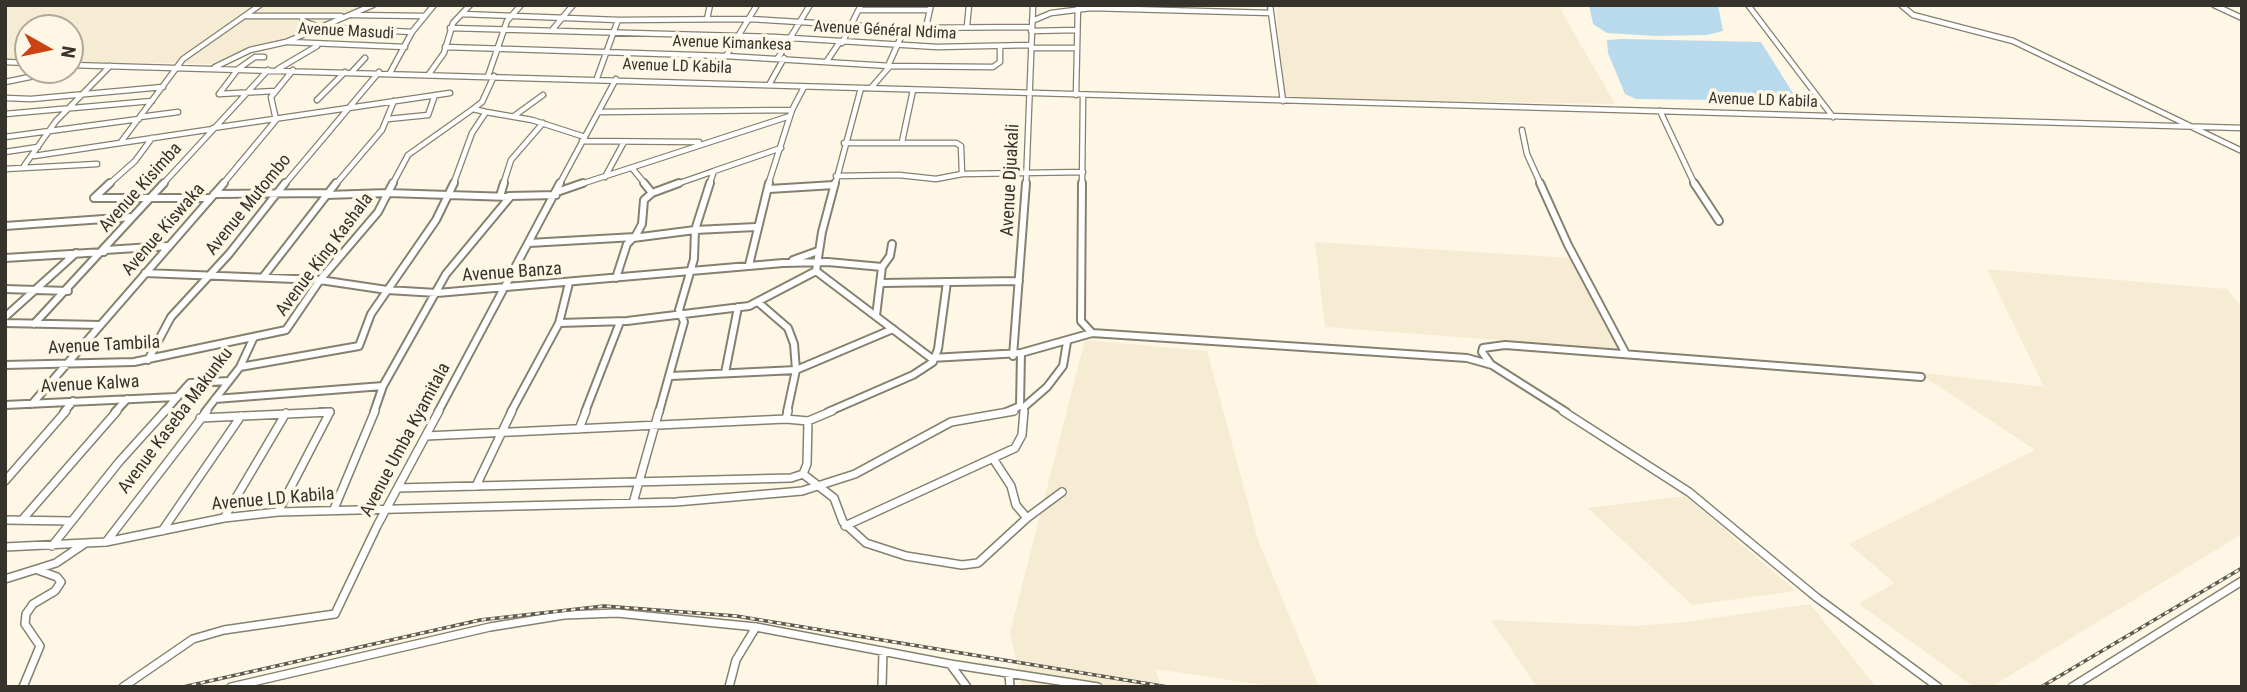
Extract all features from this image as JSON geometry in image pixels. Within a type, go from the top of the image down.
[{"type":"street","points":[[121,142],[183,59],[224,27],[260,5]]},
{"type":"street","points":[[214,68],[250,50],[286,42],[373,5]]},
{"type":"street","points":[[390,73],[412,32],[434,5]]},
{"type":"street","points":[[429,74],[441,59],[450,28],[470,5]]},
{"type":"street","points":[[473,109],[482,102],[504,28],[521,5]]},
{"type":"street","points":[[554,29],[573,5]]},
{"type":"street","points":[[706,19],[710,5]]},
{"type":"street","points":[[726,56],[757,5]]},
{"type":"street","points":[[769,85],[810,5]]},
{"type":"street","points":[[967,26],[968,5]]},
{"type":"street","name":"Avenue Djuakali","points":[[1013,356],[1033,5]]},
{"type":"street","points":[[1247,5],[1249,12]]},
{"type":"street","points":[[1270,5],[1283,101]]},
{"type":"street","points":[[1748,5],[1833,117]]},
{"type":"street","points":[[1901,5],[1913,15],[2003,37],[2242,151]]},
{"type":"street","points":[[2214,5],[2242,18]]},
{"type":"street","points":[[1031,26],[1051,13],[1078,8],[1172,7],[1271,13]]},
{"type":"street","points":[[827,61],[853,26],[861,8],[930,8],[926,27]]},
{"type":"street","points":[[1078,8],[1077,47],[1083,172],[1081,321],[1092,333]]},
{"type":"street","points":[[461,14],[618,20],[750,19],[905,28],[1031,26],[1077,30]]},
{"type":"street","points":[[246,16],[424,16]]},
{"type":"street","points":[[302,16],[303,21],[319,27],[412,32]]},
{"type":"street","points":[[597,78],[618,20]]},
{"type":"street","name":"Avenue Général Ndima","points":[[450,28],[554,29],[900,46],[1077,47]]},
{"type":"street","points":[[871,88],[889,66],[900,46],[905,28]]},
{"type":"street","name":"Avenue Masudi","points":[[286,42],[405,47]]},
{"type":"street","points":[[277,70],[318,45]]},
{"type":"street","name":"Avenue Kimankesa","points":[[445,47],[781,58],[889,66],[993,67],[1000,62],[1000,46]]},
{"type":"street","points":[[264,57],[255,57],[238,69],[219,94],[275,91]]},
{"type":"street","points":[[317,100],[365,58]]},
{"type":"street","name":"Avenue LD Kabila","points":[[84,66],[597,78],[804,87],[2242,128]]},
{"type":"street","points":[[24,166],[65,110],[110,66]]},
{"type":"street","name":"Avenue Kisimba","points":[[34,324],[104,251],[243,93],[268,70]]},
{"type":"street","points":[[276,118],[270,100],[293,70]]},
{"type":"street","name":"Avenue Mutombo","points":[[148,360],[171,317],[379,72]]},
{"type":"street","name":"Avenue Umba Kyamitala","points":[[123,687],[193,639],[224,630],[335,614],[387,508],[616,79]]},
{"type":"street","points":[[5,97],[31,99],[163,87]]},
{"type":"street","points":[[750,265],[756,227],[791,113],[804,87]]},
{"type":"street","points":[[816,271],[818,251],[844,143],[861,88]]},
{"type":"street","points":[[902,142],[912,90]]},
{"type":"street","points":[[33,156],[450,93]]},
{"type":"street","points":[[388,119],[428,115],[435,95]]},
{"type":"street","points":[[513,116],[543,95]]},
{"type":"street","points":[[5,114],[152,101]]},
{"type":"street","points":[[264,277],[327,194],[382,130],[394,101]]},
{"type":"street","points":[[473,109],[543,123],[584,139],[704,142]]},
{"type":"street","name":"Avenue King Kashala","points":[[286,330],[320,280],[364,232],[413,150],[473,109]]},
{"type":"street","points":[[1660,111],[1694,184],[1718,221]]},
{"type":"street","points":[[5,137],[178,112]]},
{"type":"street","points":[[240,367],[357,347],[371,314],[436,220],[449,195],[472,133],[486,112]]},
{"type":"street","points":[[599,112],[791,113]]},
{"type":"street","points":[[152,138],[135,161],[94,198],[278,192],[500,196],[557,193],[791,113]]},
{"type":"street","name":"Avenue Kiswaka","points":[[32,404],[276,118]]},
{"type":"street","points":[[500,196],[510,160],[543,123]]},
{"type":"street","points":[[1522,130],[1529,150],[1527,154],[1568,245],[1626,354]]},
{"type":"street","points":[[605,177],[624,142]]},
{"type":"street","points":[[844,143],[959,144],[962,174]]},
{"type":"street","points":[[5,152],[39,146]]},
{"type":"street","points":[[616,278],[627,244],[642,225],[644,200],[652,193],[781,148]]},
{"type":"street","points":[[5,169],[97,164]]},
{"type":"street","points":[[632,168],[652,193]]},
{"type":"street","points":[[634,503],[671,376],[684,322],[679,310],[694,259],[695,230],[714,171]]},
{"type":"street","points":[[836,176],[899,175],[936,179],[962,174],[1083,172]]},
{"type":"street","points":[[769,189],[834,185]]},
{"type":"street","points":[[334,509],[372,420],[383,386],[448,271],[509,196]]},
{"type":"street","points":[[5,226],[132,217]]},
{"type":"street","points":[[529,243],[756,227]]},
{"type":"street","points":[[876,316],[882,267],[890,256],[892,244]]},
{"type":"street","points":[[5,258],[168,246]]},
{"type":"street","points":[[783,263],[818,251]]},
{"type":"street","points":[[5,317],[76,253]]},
{"type":"street","name":"Avenue Banza","points":[[145,273],[320,280],[387,290],[436,293],[502,290],[783,263],[816,262],[882,267]]},
{"type":"street","points":[[559,323],[620,322],[759,303],[816,271]]},
{"type":"street","points":[[816,271],[893,328],[927,357],[935,359],[1013,356],[1092,333],[1467,358],[1492,365],[1689,492],[1816,597],[1938,687]]},
{"type":"street","points":[[881,283],[1019,281]]},
{"type":"street","points":[[426,436],[786,419],[808,421],[913,376],[935,359],[947,282]]},
{"type":"street","points":[[476,486],[499,434],[559,323],[569,283]]},
{"type":"street","points":[[5,289],[68,290]]},
{"type":"street","points":[[759,303],[791,334],[796,370],[786,419]]},
{"type":"street","points":[[725,373],[738,307]]},
{"type":"street","points":[[579,429],[620,322]]},
{"type":"street","points":[[5,323],[100,325]]},
{"type":"street","points":[[671,376],[796,370],[893,328]]},
{"type":"street","name":"Avenue Tambila","points":[[5,365],[148,360],[286,330]]},
{"type":"street","name":"Avenue Kaseba Makunku","points":[[106,542],[240,367],[253,339]]},
{"type":"street","points":[[1022,406],[1047,387],[1063,366],[1067,342]]},
{"type":"street","points":[[1492,365],[1482,352],[1483,348],[1495,345],[1921,377]]},
{"type":"street","points":[[845,526],[1006,455],[1020,442],[1021,353]]},
{"type":"street","points":[[52,546],[176,397],[192,382],[229,381]]},
{"type":"street","points":[[215,399],[383,386]]},
{"type":"street","name":"Avenue Kalwa","points":[[5,405],[176,397]]},
{"type":"street","points":[[22,520],[127,399]]},
{"type":"street","points":[[5,481],[44,439],[73,401]]},
{"type":"street","name":"Avenue LD Kabila","points":[[5,547],[106,542],[224,518],[278,512],[634,503],[784,494],[855,474],[951,422],[1003,414],[1022,406]]},
{"type":"street","points":[[224,518],[286,413]]},
{"type":"street","points":[[200,418],[330,413],[278,512]]},
{"type":"street","points":[[162,531],[241,416]]},
{"type":"street","points":[[398,488],[791,478],[803,474],[807,464],[808,421]]},
{"type":"street","points":[[994,460],[1011,486],[1016,505],[1027,518]]},
{"type":"street","points":[[803,474],[838,502],[845,526],[874,548],[962,565],[978,563],[1027,518],[1062,492]]},
{"type":"street","points":[[5,520],[71,521]]},
{"type":"street","points":[[5,579],[64,559],[85,544]]},
{"type":"street","points":[[23,687],[40,646],[25,624],[26,614],[33,604],[55,591],[61,582],[57,577],[38,570]]},
{"type":"street","points":[[2072,687],[2242,580]]},
{"type":"street","points":[[230,687],[490,627],[564,615],[652,615],[756,627],[950,664],[1098,687]]},
{"type":"street","points":[[729,687],[736,660],[756,627]]},
{"type":"street","points":[[882,687],[883,650]]},
{"type":"street","points":[[950,664],[967,687]]},
{"type":"street","points":[[1009,674],[1010,687]]},
{"type":"shaded area","points":[[5,5],[370,5],[279,41],[244,50],[217,64],[84,62],[84,14],[14,14],[14,61],[5,61]]},
{"type":"shaded area","points":[[1276,5],[1558,5],[1615,104],[1283,98]]},
{"type":"shaded area","points":[[1315,242],[1572,258],[1619,349],[1325,327]]},
{"type":"shaded area","points":[[1987,269],[2227,289],[2242,308],[2242,534],[1991,687],[1974,687],[1859,604],[1894,583],[1849,544],[2035,450],[1917,372],[2044,387]]},
{"type":"shaded area","points":[[1085,340],[1207,351],[1258,540],[1319,687],[1277,687],[1155,669],[1162,687],[1022,687],[1010,632]]},
{"type":"shaded area","points":[[1685,496],[1796,591],[1692,605],[1588,508]]},
{"type":"shaded area","points":[[1810,604],[1876,687],[1537,687],[1491,620],[1634,626],[1686,622]]},
{"type":"water","points":[[1589,5],[1718,5],[1723,31],[1707,35],[1656,36],[1607,33],[1593,24]]},
{"type":"water","points":[[1607,40],[1761,42],[1798,101],[1636,99],[1625,94],[1608,53]]},
{"type":"railway","points":[[2041,687],[2242,568]]},
{"type":"railway","points":[[183,687],[480,620],[604,606],[736,616],[1168,687]]}]
